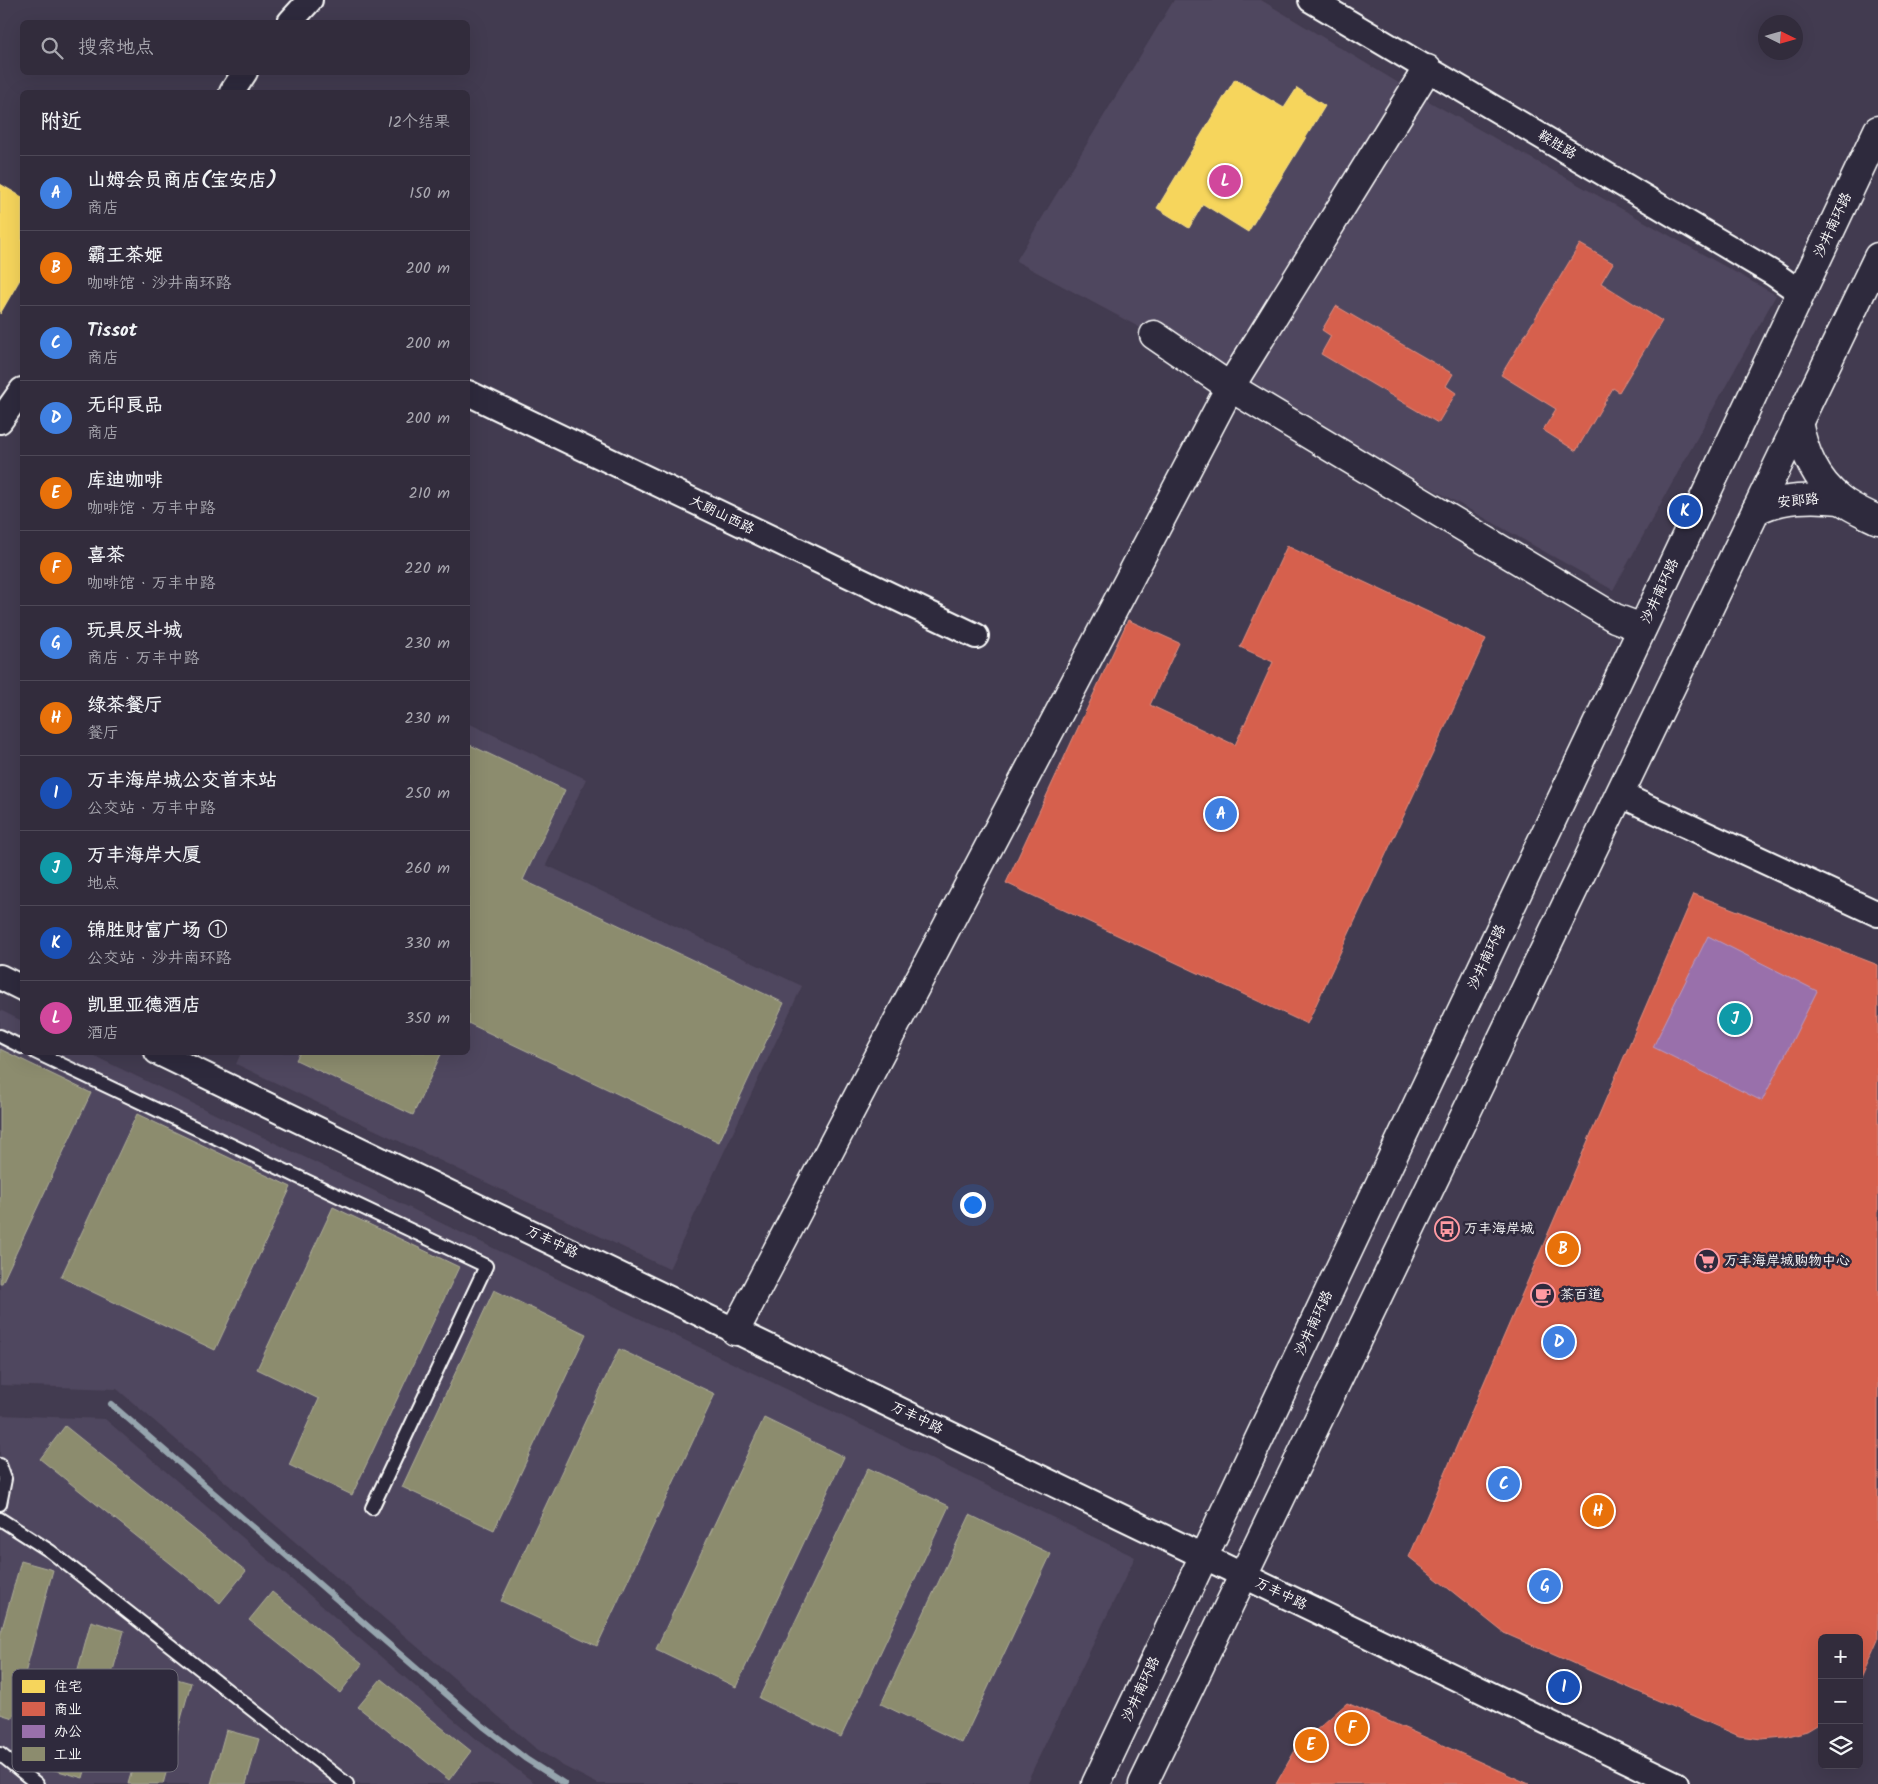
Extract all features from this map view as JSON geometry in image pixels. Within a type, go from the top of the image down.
[{"type":"main road","points":[[735,1331],[1230,387],[1427,69]]},
{"type":"main road","name":"沙井南环路","points":[[1096,1784],[1878,130]]},
{"type":"main road","points":[[1143,1784],[1878,257]]},
{"type":"main road","points":[[1154,335],[1230,387],[1615,618],[1642,628]]},
{"type":"main road","name":"安郎路","points":[[1798,422],[1806,456],[1827,487],[1841,500],[1878,520]]},
{"type":"main road","name":"安郎路","points":[[1756,510],[1785,500],[1822,498],[1841,500]]},
{"type":"street","points":[[292,20],[310,0]]},
{"type":"street","name":"鞍胜路","points":[[1311,0],[1774,274],[1801,293]]},
{"type":"street","points":[[233,90],[244,75]]},
{"type":"street","points":[[0,420],[20,393]]},
{"type":"street","name":"大朗山西路","points":[[470,394],[976,636]]},
{"type":"street","points":[[1619,794],[1878,914]]},
{"type":"street","name":"万丰中路","points":[[163,1055],[1676,1784]]},
{"type":"lane","points":[[0,1036],[20,1046]]},
{"type":"lane","points":[[41,1055],[486,1266],[372,1508]]},
{"type":"lane","points":[[0,1465],[5,1479],[0,1504]]},
{"type":"lane","points":[[0,1520],[50,1551],[347,1784]]},
{"type":"lane","points":[[0,1754],[12,1764]]},
{"type":"lane","points":[[22,1772],[37,1784]]},
{"type":"shaded area","points":[[1174,0],[1261,0],[1430,102],[1776,295],[1613,590],[1267,396],[1016,261]]},
{"type":"shaded area","points":[[470,724],[586,779],[546,865],[802,986],[669,1269],[236,1064],[240,1055],[470,1055]]},
{"type":"shaded area","points":[[0,1010],[20,1020],[20,1055],[92,1055],[1135,1557],[1026,1784],[598,1784],[563,1766],[534,1747],[117,1389],[0,1385]]},
{"type":"shaded area","points":[[0,1415],[105,1419],[474,1737],[536,1784],[0,1784]]},
{"type":"building: 住宅","points":[[1235,79],[1284,108],[1297,88],[1325,106],[1248,232],[1203,204],[1189,228],[1157,208]]},
{"type":"building: 住宅","points":[[0,184],[20,196],[20,279],[0,314]]},
{"type":"building: 住宅","points":[[1583,1237],[1604,1246],[1586,1285],[1604,1294],[1615,1271],[1624,1276],[1595,1340],[1585,1335],[1593,1317],[1575,1309],[1567,1324],[1558,1320],[1547,1343],[1533,1337],[1546,1309],[1552,1312],[1571,1273],[1567,1271]]},
{"type":"building: 住宅","points":[[1869,1318],[1878,1322],[1878,1356],[1862,1389],[1873,1394],[1861,1420],[1828,1403],[1841,1375],[1827,1368],[1824,1375],[1801,1364],[1819,1325],[1842,1336],[1839,1344],[1853,1351]]},
{"type":"building: 住宅","points":[[1512,1377],[1527,1384],[1509,1424],[1536,1436],[1547,1413],[1555,1417],[1526,1479],[1518,1475],[1526,1457],[1507,1448],[1488,1489],[1465,1478],[1483,1440],[1488,1442],[1505,1406],[1499,1404]]},
{"type":"building: 住宅","points":[[1811,1521],[1878,1553],[1878,1576],[1858,1566],[1848,1587],[1865,1596],[1858,1611],[1802,1583],[1811,1566],[1831,1576],[1840,1557],[1803,1538]]},
{"type":"building: 住宅","points":[[1565,1576],[1619,1602],[1609,1622],[1586,1611],[1576,1631],[1611,1648],[1603,1664],[1522,1625],[1535,1597],[1561,1610],[1566,1601],[1556,1596]]},
{"type":"building: 住宅","points":[[1674,1630],[1731,1658],[1720,1679],[1705,1672],[1698,1687],[1722,1699],[1713,1717],[1635,1680],[1642,1667],[1672,1681],[1683,1659],[1665,1651]]},
{"type":"building: 住宅","points":[[1317,1777],[1322,1784],[1305,1784]]},
{"type":"building: 商业","points":[[1580,244],[1613,263],[1601,283],[1662,321],[1619,392],[1613,388],[1576,451],[1543,430],[1556,409],[1501,375]]},
{"type":"building: 商业","points":[[1336,306],[1453,374],[1446,386],[1456,393],[1438,423],[1321,354],[1331,336],[1322,330]]},
{"type":"building: 商业","points":[[1287,546],[1486,639],[1307,1024],[1006,883],[1128,620],[1179,643],[1150,705],[1235,745],[1273,662],[1240,647]]},
{"type":"building: 商业","name":"万丰海岸城购物中心","points":[[1694,894],[1878,965],[1878,1640],[1863,1674],[1863,1634],[1818,1634],[1818,1724],[1807,1731],[1785,1737],[1761,1739],[1739,1736],[1504,1633],[1409,1557]]},
{"type":"building: 商业","points":[[1347,1703],[1529,1784],[1276,1784],[1297,1747]]},
{"type":"building: 办公","points":[[1708,936],[1817,991],[1762,1101],[1653,1047]]},
{"type":"building: 工业","points":[[470,745],[565,790],[523,880],[784,1003],[719,1142],[470,1024]]},
{"type":"building: 工业","points":[[0,1049],[91,1093],[2,1283],[0,1283]]},
{"type":"building: 工业","points":[[298,1055],[441,1055],[413,1115],[296,1060]]},
{"type":"building: 工业","points":[[137,1114],[291,1187],[215,1350],[61,1277]]},
{"type":"building: 工业","points":[[333,1207],[459,1267],[352,1495],[289,1465],[319,1399],[257,1369]]},
{"type":"building: 工业","points":[[494,1290],[586,1334],[494,1530],[402,1487]]},
{"type":"building: 工业","points":[[619,1349],[715,1394],[597,1646],[501,1601]]},
{"type":"building: 工业","points":[[764,1418],[844,1457],[736,1687],[656,1649]]},
{"type":"building: 工业","points":[[65,1426],[246,1571],[220,1603],[40,1459]]},
{"type":"building: 工业","points":[[868,1468],[949,1506],[841,1737],[759,1698]]},
{"type":"building: 工业","points":[[970,1515],[1051,1554],[962,1743],[881,1704]]},
{"type":"building: 工业","points":[[21,1561],[53,1570],[26,1669],[12,1669],[12,1718],[0,1714],[0,1636]]},
{"type":"building: 工业","points":[[272,1592],[362,1664],[340,1693],[249,1620]]},
{"type":"building: 工业","points":[[91,1621],[124,1631],[113,1669],[78,1669]]},
{"type":"building: 工业","points":[[178,1679],[191,1683],[178,1730]]},
{"type":"building: 工业","points":[[381,1679],[471,1751],[449,1780],[358,1707]]},
{"type":"building: 工业","points":[[226,1730],[259,1739],[246,1784],[211,1784]]},
{"type":"building: 工业","points":[[62,1772],[85,1772],[83,1778]]},
{"type":"building: 工业","points":[[131,1772],[166,1772],[163,1784],[128,1784]]},
{"type":"waterway","points":[[111,1404],[483,1726],[526,1759],[565,1784]]},
{"type":"place","name":"凯里亚德酒店","points":[[1225,181]]},
{"type":"place","name":"锦胜财富广场 ①","points":[[1685,511]]},
{"type":"place","name":"山姆会员商店(宝安店)","points":[[1221,814]]},
{"type":"place","name":"万丰海岸大厦","points":[[1735,1019]]},
{"type":"place","name":"万丰海岸城","points":[[1447,1229]]},
{"type":"place","name":"霸王茶姬","points":[[1563,1249]]},
{"type":"place","name":"万丰海岸城购物中心","points":[[1707,1261]]},
{"type":"place","name":"茶百道","points":[[1543,1295]]},
{"type":"place","name":"无印良品","points":[[1559,1342]]},
{"type":"place","name":"Tissot","points":[[1504,1484]]},
{"type":"place","name":"绿茶餐厅","points":[[1598,1511]]},
{"type":"place","name":"玩具反斗城","points":[[1545,1586]]},
{"type":"place","name":"万丰海岸城公交首末站","points":[[1564,1687]]},
{"type":"place","name":"喜茶","points":[[1352,1728]]},
{"type":"place","name":"库迪咖啡","points":[[1311,1745]]}]
